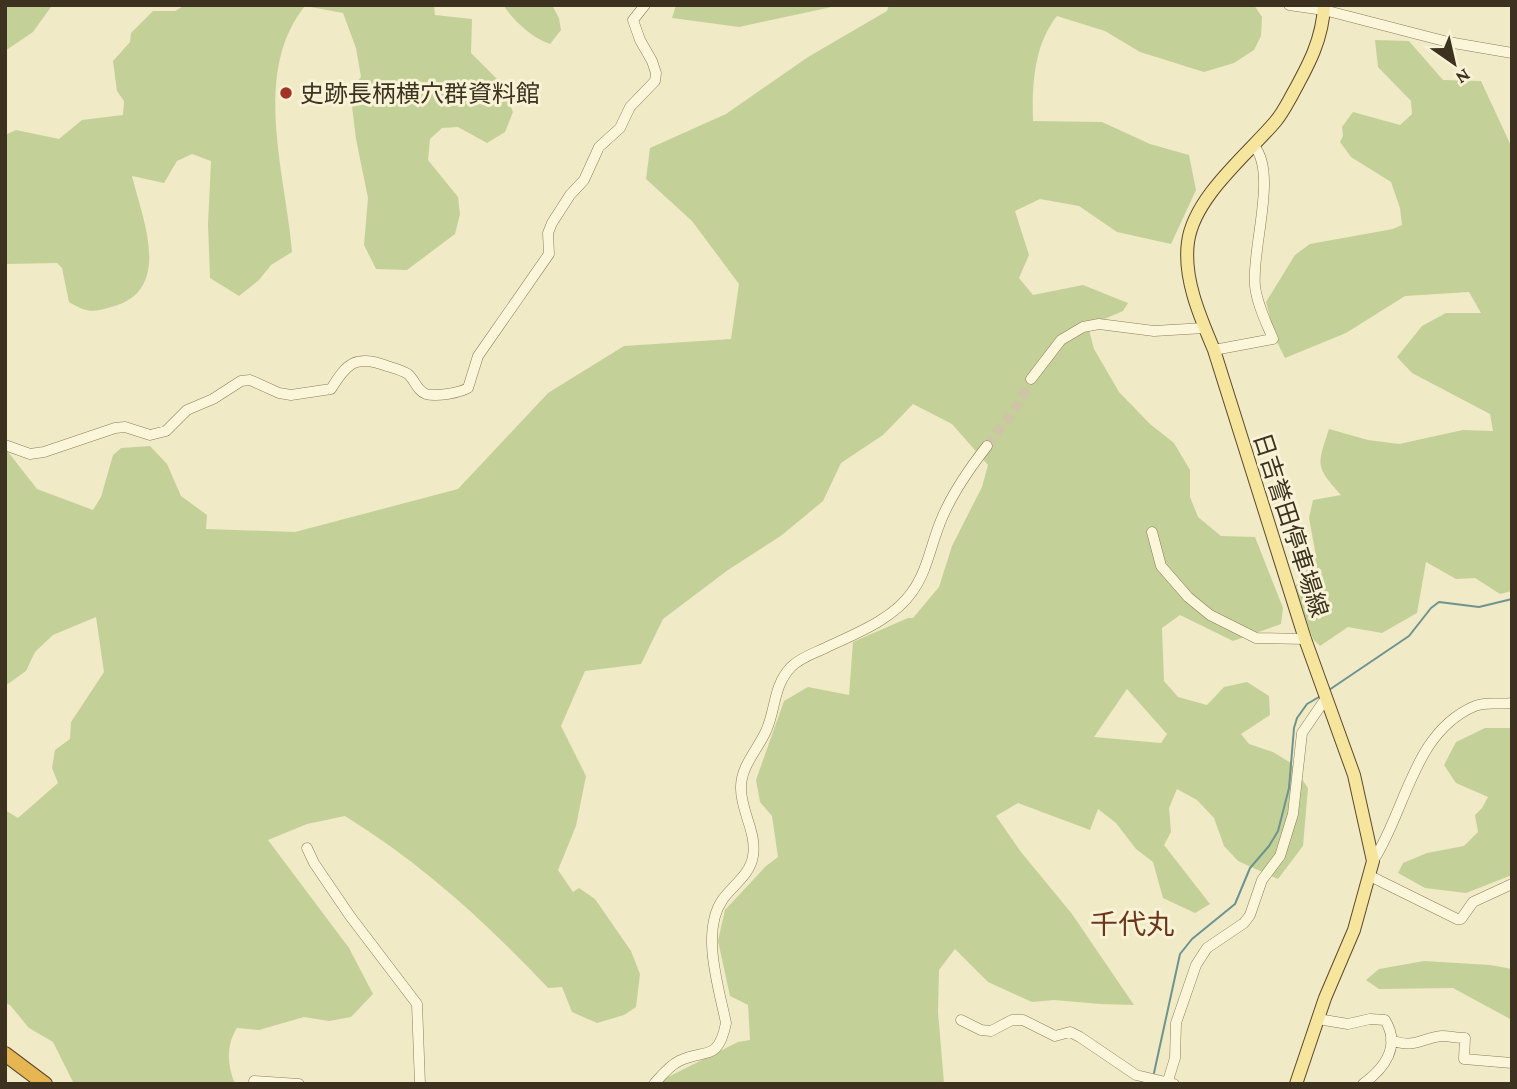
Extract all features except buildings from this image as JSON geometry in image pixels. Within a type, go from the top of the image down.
[{"type":"highway","points":[[5,1054],[45,1084]]},
{"type":"main road","name":"日吉誉田停車場線","points":[[1296,1084],[1318,1019],[1354,930],[1373,860],[1354,775],[1305,639],[1214,350],[1204,328],[1189,277],[1188,240],[1194,220],[1209,195],[1278,119],[1311,60],[1322,30],[1324,8]]},
{"type":"street","points":[[5,445],[30,454],[44,452],[115,428],[125,427],[150,435],[166,431],[187,410],[213,399],[241,381],[261,383],[279,393],[292,395],[322,391],[331,389],[352,362],[365,359],[408,374],[422,392],[428,395],[468,388],[478,356],[549,254],[548,233],[552,223],[583,180],[599,147],[620,128],[630,107],[655,80],[652,61],[633,20],[645,5]]},
{"type":"street","points":[[1289,5],[1324,8],[1448,42],[1512,53]]},
{"type":"street","points":[[1214,350],[1273,339],[1255,287],[1255,256],[1264,188],[1261,154],[1254,146]]},
{"type":"street","points":[[1031,379],[1060,340],[1083,327],[1099,324],[1154,331],[1204,328]]},
{"type":"street","points":[[654,1084],[680,1060],[703,1055],[714,1049],[723,1036],[726,1023],[711,936],[719,905],[751,866],[754,846],[743,800],[742,781],[766,730],[776,690],[785,675],[802,658],[881,619],[896,610],[912,594],[922,575],[940,521],[953,495],[986,446]]},
{"type":"street","points":[[1152,532],[1161,566],[1188,597],[1210,615],[1256,638],[1305,639]]},
{"type":"street","points":[[961,1020],[981,1030],[991,1031],[1012,1020],[1023,1020],[1055,1036],[1070,1032],[1136,1075],[1169,1083],[1175,1058],[1176,1023],[1196,965],[1207,948],[1244,923],[1250,915],[1262,880],[1280,856],[1293,814],[1302,733],[1326,698]]},
{"type":"street","points":[[1373,860],[1381,849],[1407,786],[1437,733],[1476,705],[1512,703]]},
{"type":"street","points":[[307,848],[314,863],[350,916],[417,1004],[420,1084]]},
{"type":"street","points":[[1370,876],[1457,919],[1461,919],[1473,902],[1512,884]]},
{"type":"street","points":[[1318,1019],[1348,1024],[1370,1019],[1385,1020],[1393,1046],[1387,1061],[1363,1084]]},
{"type":"street","points":[[1391,1040],[1403,1045],[1440,1036],[1465,1038],[1464,1059],[1512,1063]]},
{"type":"street","points":[[254,1082],[299,1084]]},
{"type":"green space","points":[[5,5],[51,7],[33,32],[5,51]]},
{"type":"green space","points":[[185,5],[434,5],[435,15],[472,19],[471,53],[500,82],[513,112],[505,132],[487,143],[458,127],[442,128],[430,139],[428,160],[458,197],[460,214],[455,234],[407,270],[376,269],[364,245],[368,198],[356,139],[350,90],[361,77],[356,48],[343,13],[305,6],[289,33],[279,62],[276,93],[279,158],[292,252],[271,265],[259,280],[239,296],[210,278],[208,224],[211,161],[192,154],[177,161],[164,183],[132,176],[149,250],[149,268],[144,284],[133,297],[96,311],[82,309],[69,302],[62,268],[57,263],[5,264],[5,135],[16,130],[59,139],[82,120],[123,115],[124,101],[117,91],[113,61],[130,42],[131,33],[153,11],[175,11]]},
{"type":"green space","points":[[503,5],[552,5],[559,18],[561,30],[550,44],[543,41],[524,28]]},
{"type":"green space","points":[[676,5],[841,5],[739,27],[672,18]]},
{"type":"green space","points":[[889,5],[1254,5],[1262,17],[1261,36],[1254,50],[1234,63],[1204,72],[1140,52],[1105,31],[1057,16],[1043,39],[1039,52],[1034,79],[1033,121],[1102,122],[1150,144],[1189,155],[1196,190],[1171,244],[1117,232],[1079,206],[1040,199],[1015,211],[1029,255],[1019,278],[1033,295],[1083,285],[1128,303],[1123,311],[1088,326],[1094,349],[1119,392],[1150,424],[1174,443],[1190,470],[1190,497],[1198,517],[1221,536],[1255,537],[1283,608],[1281,624],[1233,641],[1180,615],[1162,628],[1164,681],[1178,697],[1207,705],[1224,687],[1247,682],[1269,696],[1270,715],[1241,734],[1249,744],[1273,752],[1291,763],[1308,788],[1303,846],[1278,879],[1238,861],[1224,846],[1214,818],[1197,800],[1177,789],[1169,808],[1171,832],[1164,845],[1210,904],[1195,913],[1163,898],[1153,862],[1136,849],[1116,823],[1098,809],[1090,830],[1018,803],[996,816],[1021,852],[1072,914],[1134,1005],[1054,1000],[1032,1002],[988,982],[955,949],[939,970],[938,1012],[946,1084],[654,1084],[738,1042],[750,1040],[748,1005],[730,996],[718,941],[725,910],[766,866],[778,857],[772,816],[760,802],[756,780],[784,701],[808,687],[849,695],[853,642],[913,618],[939,587],[952,546],[982,487],[988,465],[952,424],[913,404],[883,435],[841,463],[823,501],[782,535],[728,570],[663,619],[641,664],[585,671],[561,726],[586,776],[576,826],[558,870],[573,892],[579,888],[595,899],[631,951],[640,974],[636,1007],[624,1015],[597,1023],[572,1012],[562,987],[548,988],[452,895],[373,834],[345,816],[307,824],[268,840],[349,948],[373,994],[351,1017],[329,1021],[304,1017],[259,1030],[237,1028],[229,1055],[235,1084],[74,1084],[53,1042],[29,1028],[10,1005],[5,1003],[5,810],[18,818],[58,783],[52,768],[55,750],[70,739],[71,722],[104,672],[96,617],[53,635],[35,652],[26,671],[5,686],[5,448],[37,489],[93,510],[101,497],[113,455],[121,448],[150,446],[167,464],[181,496],[207,515],[206,529],[295,532],[458,489],[548,393],[624,346],[731,339],[739,284],[692,221],[646,179],[650,148],[726,114],[808,57],[887,11]],"holes":[[[1127,689],[1167,734],[1161,743],[1094,737]]]},
{"type":"green space","points":[[1375,40],[1409,41],[1443,80],[1481,81],[1512,148],[1512,591],[1500,594],[1475,578],[1456,579],[1426,562],[1417,613],[1382,633],[1348,627],[1320,646],[1313,639],[1295,587],[1316,556],[1309,518],[1313,500],[1341,495],[1326,478],[1321,465],[1329,429],[1368,440],[1399,444],[1463,430],[1493,431],[1490,414],[1412,373],[1397,357],[1422,326],[1446,313],[1481,313],[1469,292],[1405,296],[1346,333],[1285,358],[1276,340],[1266,302],[1295,255],[1310,244],[1402,225],[1400,208],[1391,182],[1351,157],[1340,142],[1343,136],[1342,127],[1353,112],[1400,125],[1412,114],[1411,101],[1378,67]]},
{"type":"green space","points":[[1485,728],[1512,728],[1512,875],[1466,893],[1425,888],[1398,873],[1403,863],[1427,853],[1464,846],[1478,832],[1475,815],[1488,797],[1456,783],[1444,765],[1456,742]]},
{"type":"green space","points":[[1424,961],[1512,969],[1512,1020],[1453,988],[1379,989],[1366,980],[1379,969]]},
{"type":"waterway","points":[[1329,690],[1409,636],[1439,602],[1479,607],[1512,599]]},
{"type":"waterway","points":[[1154,1073],[1180,954],[1192,939],[1235,904],[1250,868],[1278,831],[1289,788],[1297,718],[1307,704],[1319,697]]},
{"type":"tunnel","points":[[987,446],[1015,410],[1031,379]]},
{"type":"place","name":"史跡長柄横穴群資料館","points":[[286,93]]},
{"type":"district","name":"千代丸","points":[[1132,924]]}]
